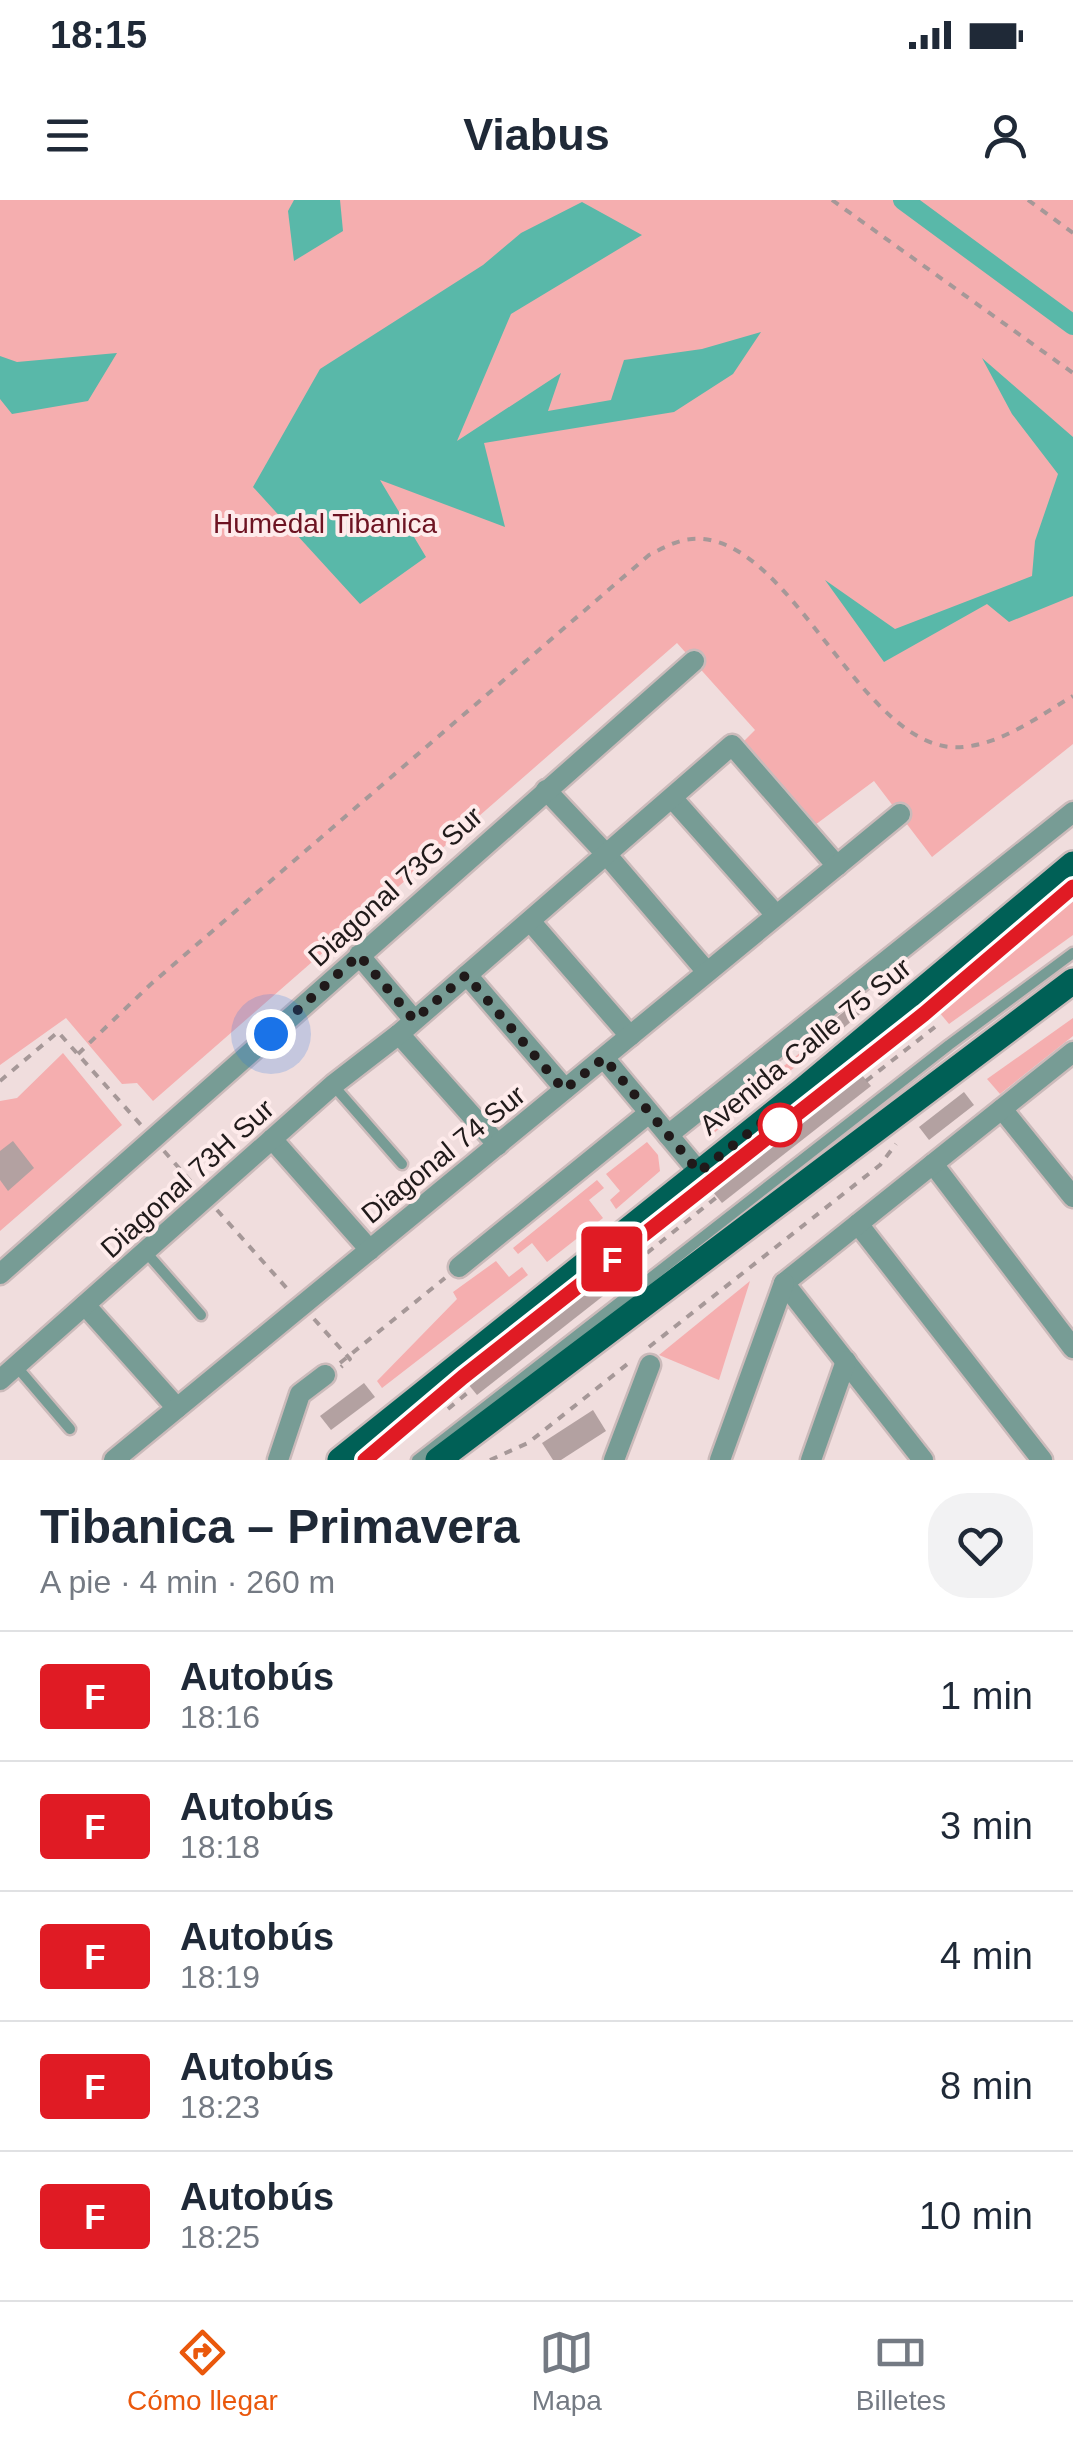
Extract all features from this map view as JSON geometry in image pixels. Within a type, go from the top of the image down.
[{"type":"main road","name":"Avenida Calle 75 Sur","points":[[340,1460],[804,1089],[1073,864]]},
{"type":"main road","points":[[438,1460],[1073,982]]},
{"type":"street","name":"Diagonal 73G Sur","points":[[0,1274],[694,661]]},
{"type":"street","name":"Diagonal 73H Sur","points":[[6,1372],[333,1085],[406,1027],[732,745],[838,866]]},
{"type":"street","points":[[546,790],[707,972]]},
{"type":"street","points":[[673,799],[776,916]]},
{"type":"street","points":[[668,1135],[1073,812]]},
{"type":"street","name":"Diagonal 74 Sur","points":[[114,1460],[900,814]]},
{"type":"street","points":[[530,921],[630,1036]]},
{"type":"street","points":[[359,955],[406,1027],[498,1144]]},
{"type":"street","points":[[466,975],[564,1090]]},
{"type":"street","points":[[720,1460],[784,1283],[1073,1052]]},
{"type":"street","points":[[604,1058],[699,1172]]},
{"type":"street","points":[[1002,1109],[1073,1196]]},
{"type":"street","points":[[459,1267],[649,1113]]},
{"type":"street","points":[[272,1139],[370,1250]]},
{"type":"street","points":[[933,1164],[1073,1348]]},
{"type":"street","points":[[858,1224],[1042,1460]]},
{"type":"street","points":[[784,1283],[913,1455]]},
{"type":"street","points":[[85,1305],[177,1408]]},
{"type":"street","points":[[811,1460],[846,1361]]},
{"type":"street","points":[[614,1460],[650,1365]]},
{"type":"street","points":[[278,1460],[300,1394],[325,1376]]},
{"type":"lane","points":[[365,1460],[463,1377],[924,1014],[1073,887]]},
{"type":"lane","points":[[418,1460],[1073,953]]},
{"type":"lane","points":[[333,1085],[402,1164]]},
{"type":"lane","points":[[145,1252],[201,1315]]},
{"type":"lane","points":[[6,1372],[70,1429]]},
{"type":"path","points":[[832,200],[1073,372]]},
{"type":"path","points":[[1028,200],[1073,233]]},
{"type":"path","points":[[78,1054],[152,984],[332,832],[492,688],[649,555],[675,542],[695,538],[732,548],[777,583],[880,709],[927,741],[960,748],[1002,738],[1073,696]]},
{"type":"path","points":[[866,1081],[937,1030],[929,1020]]},
{"type":"path","points":[[0,1081],[58,1032]]},
{"type":"path","points":[[764,1257],[880,1165],[899,1140]]},
{"type":"path","points":[[622,1273],[717,1198]]},
{"type":"path","points":[[325,1376],[459,1267]]},
{"type":"green space","name":"Humedal Tibanica","points":[[0,200],[1073,200],[1073,744],[932,857],[874,781],[815,825],[743,742],[755,730],[677,643],[153,1101],[137,1083],[122,1084],[66,1018],[0,1065]]},
{"type":"green space","points":[[1073,901],[1073,935],[949,1024],[939,1012]]},
{"type":"green space","points":[[1073,1018],[1073,1036],[1000,1094],[987,1079]]},
{"type":"green space","points":[[817,1039],[822,1045],[709,1137],[704,1131]]},
{"type":"green space","points":[[63,1053],[122,1125],[0,1231],[0,1101],[17,1098]]},
{"type":"green space","points":[[647,1142],[658,1155],[660,1171],[616,1209],[610,1200],[620,1191],[606,1174]]},
{"type":"green space","points":[[597,1180],[604,1188],[589,1200],[603,1218],[547,1262],[532,1243],[518,1254],[513,1248]]},
{"type":"green space","points":[[496,1261],[509,1277],[522,1267],[528,1275],[382,1388],[377,1381],[457,1299],[453,1292]]},
{"type":"green space","points":[[750,1281],[719,1380],[659,1355]]},
{"type":"shaded area","points":[[294,200],[340,200],[343,231],[294,261],[288,211]]},
{"type":"shaded area","points":[[582,202],[642,235],[511,314],[457,441],[561,373],[548,411],[611,400],[624,360],[702,349],[761,332],[733,374],[674,412],[484,443],[505,527],[380,480],[426,557],[360,604],[253,487],[320,369],[483,265],[521,233]]},
{"type":"shaded area","points":[[117,353],[88,401],[12,414],[0,399],[0,356],[17,362]]},
{"type":"shaded area","points":[[982,358],[1073,437],[1073,596],[1009,622],[987,604],[884,662],[825,580],[895,629],[1032,576],[1035,541],[1058,474],[1012,414]]},
{"type":"building","points":[[864,996],[871,1005],[835,1035],[827,1025]]},
{"type":"building","points":[[862,1075],[871,1086],[722,1203],[713,1192]]},
{"type":"building","points":[[964,1092],[974,1105],[929,1140],[919,1127]]},
{"type":"building","points":[[13,1141],[34,1168],[8,1191],[0,1180],[0,1151]]},
{"type":"building","points":[[617,1267],[626,1278],[477,1395],[468,1384]]},
{"type":"building","points":[[364,1383],[375,1397],[331,1430],[320,1416]]},
{"type":"building","points":[[593,1410],[606,1431],[561,1460],[553,1460],[542,1443]]},
{"type":"waterway","points":[[903,200],[1073,325]]},
{"type":"bus line","name":"F","points":[[365,1460],[463,1377],[924,1014],[1073,887]]},
{"type":"route","points":[[271,1034],[359,955],[414,1020],[466,975],[564,1090],[604,1058],[699,1172],[778,1110],[780,1125]]}]
